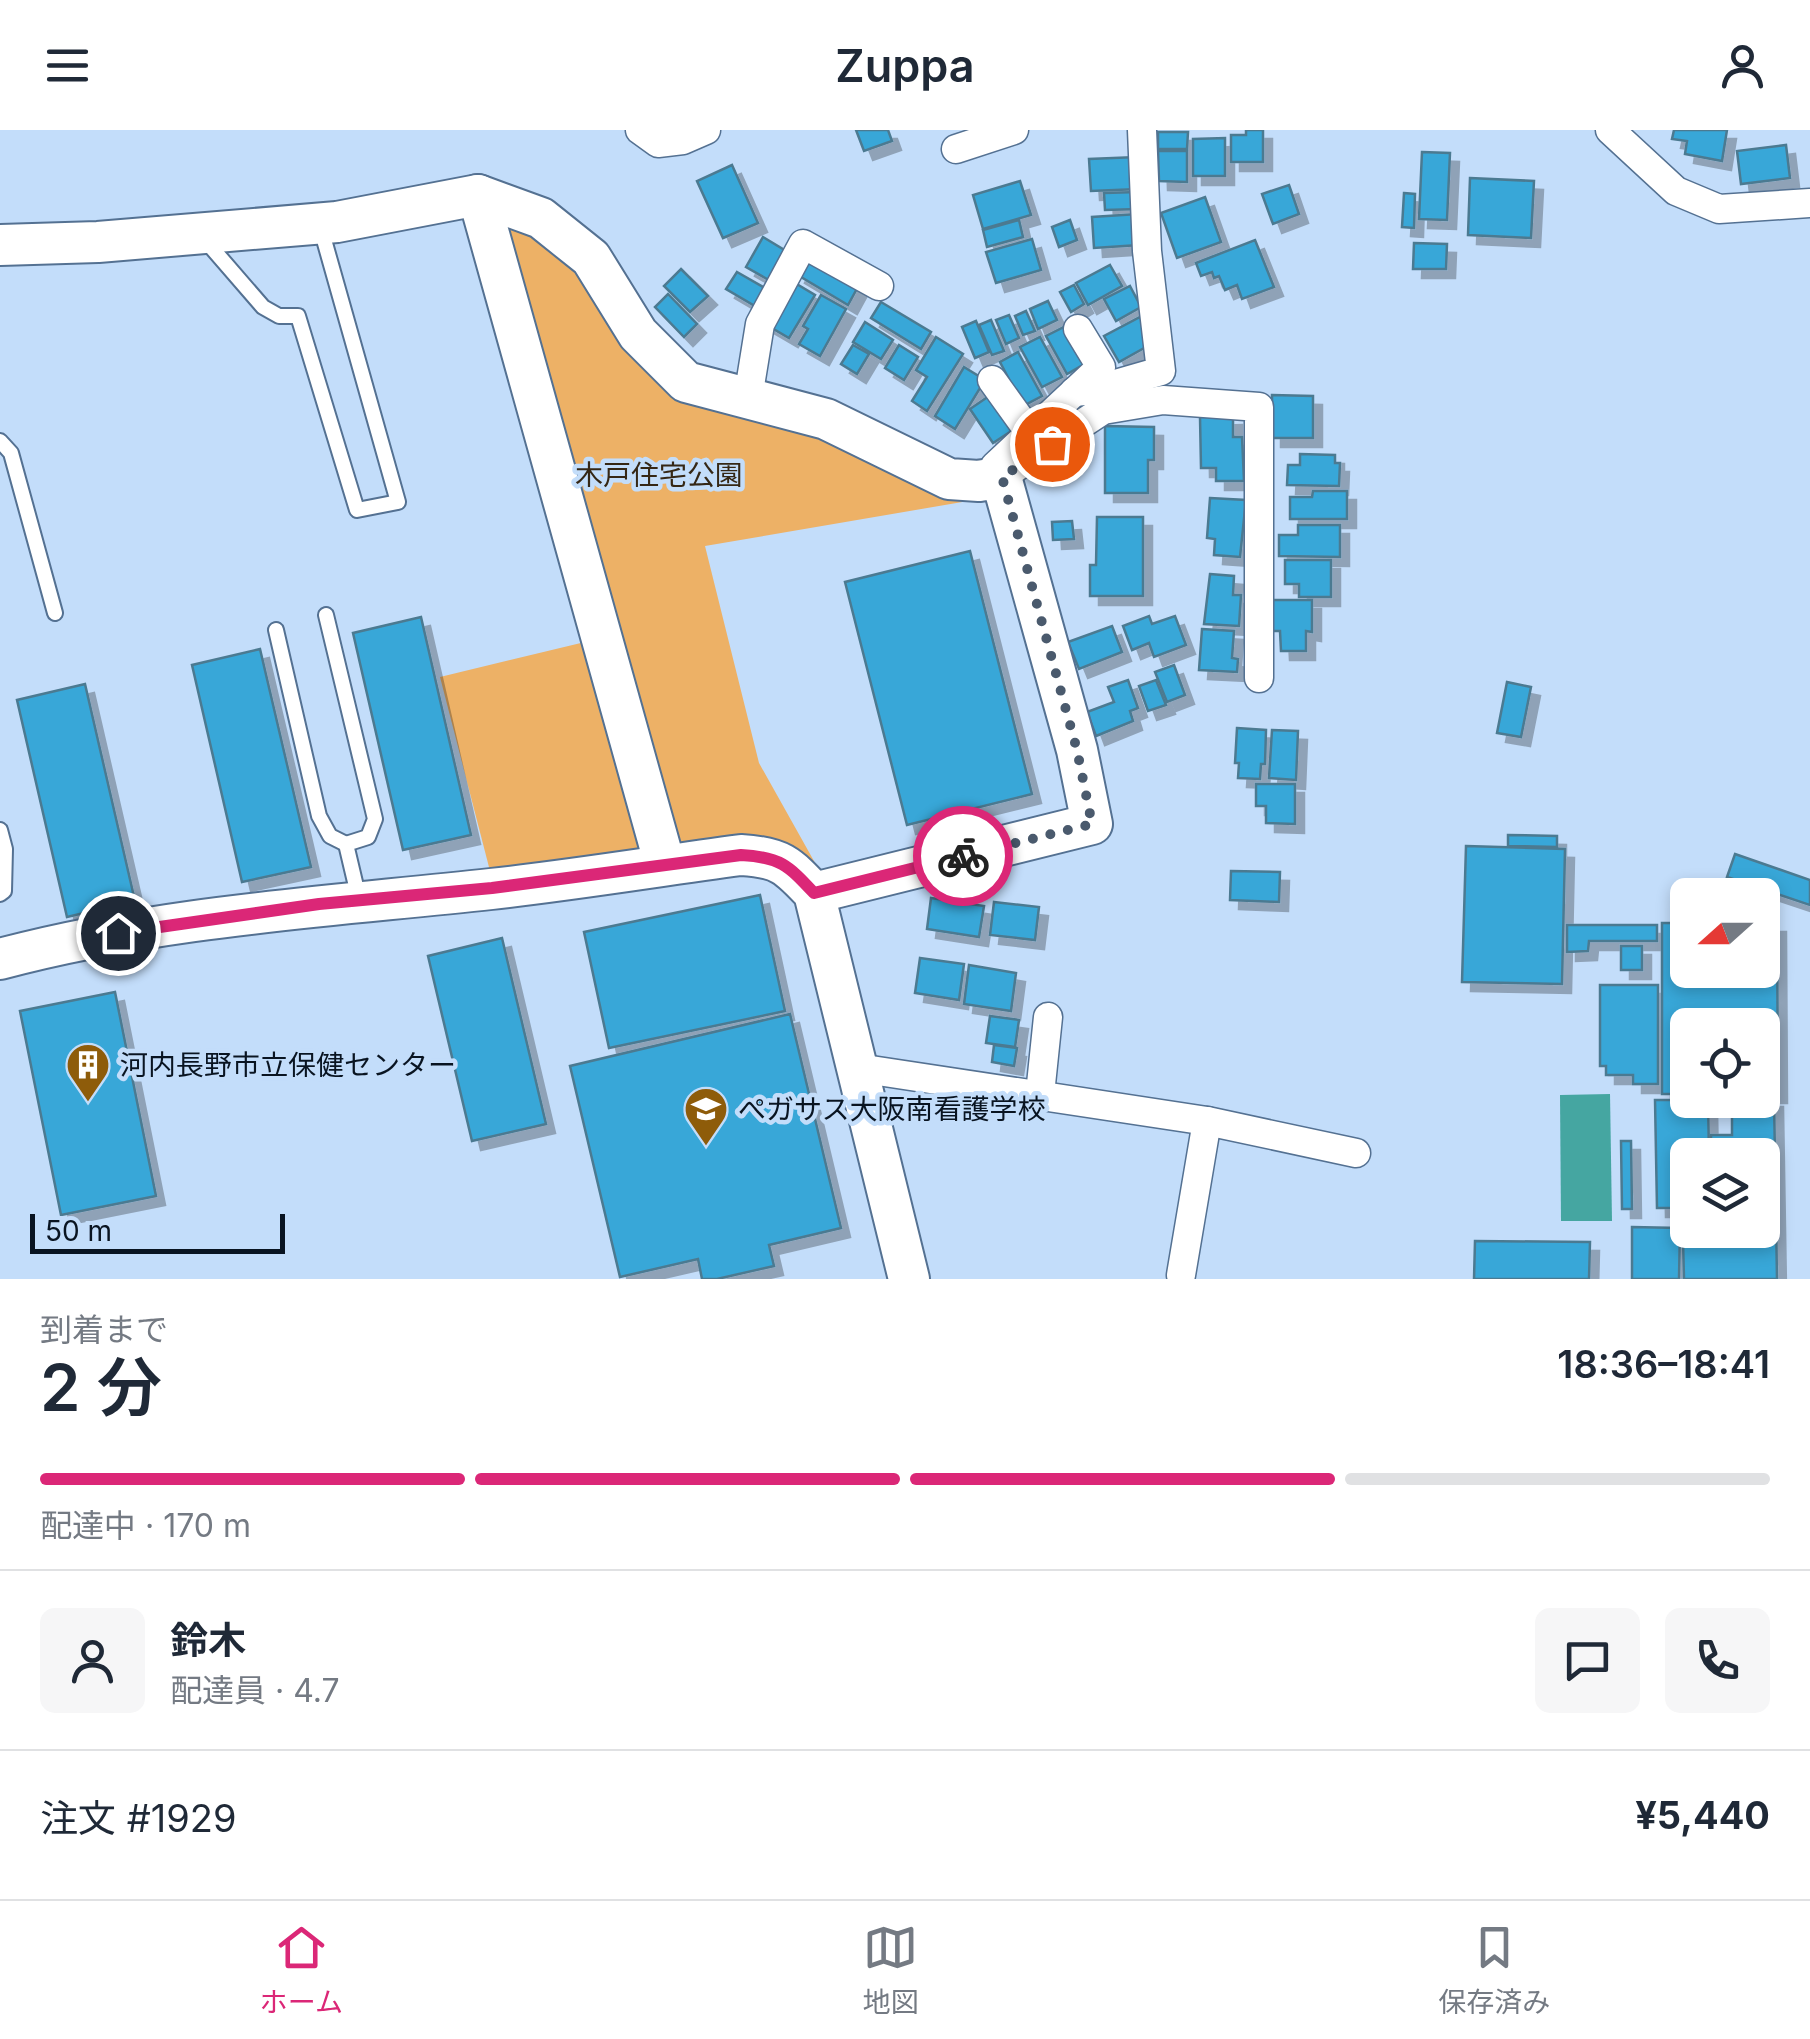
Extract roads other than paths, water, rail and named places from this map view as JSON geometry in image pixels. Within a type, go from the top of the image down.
[{"type":"street","points":[[640,130],[658,144],[683,140],[706,130]]},
{"type":"street","points":[[956,150],[1014,130]]},
{"type":"street","points":[[1074,392],[1095,390],[1162,370],[1147,252],[1142,130]]},
{"type":"street","points":[[1610,130],[1676,192],[1719,209],[1810,203]]},
{"type":"street","points":[[478,195],[665,865]]},
{"type":"street","points":[[0,244],[319,224],[478,195],[541,218],[591,258],[638,334],[686,382],[826,419],[948,479],[990,479],[1103,410],[1163,400],[1259,407],[1259,678]]},
{"type":"street","points":[[748,398],[760,324],[803,244],[879,286]]},
{"type":"street","points":[[990,479],[1030,433],[1101,367],[1078,329]]},
{"type":"street","points":[[992,380],[1030,433]]},
{"type":"street","points":[[814,893],[1092,824],[1077,750],[990,479]]},
{"type":"street","points":[[0,959],[118,933],[359,900],[492,888],[741,855],[767,856],[788,864],[814,893],[910,1279]]},
{"type":"street","points":[[1040,1094],[1048,1017]]},
{"type":"street","points":[[858,1068],[1207,1121],[1356,1154]]},
{"type":"street","points":[[1180,1274],[1207,1121]]},
{"type":"lane","points":[[201,234],[262,307],[279,316],[298,316],[357,510],[398,502],[319,224]]},
{"type":"lane","points":[[0,441],[12,453],[55,613]]},
{"type":"lane","points":[[276,630],[319,816],[330,836],[346,844],[368,837],[375,819],[326,615]]},
{"type":"lane","points":[[0,830],[5,849],[4,891],[0,894]]},
{"type":"lane","points":[[346,844],[359,900]]},
{"type":"place","name":"河内長野市立保健センター","points":[[88,1103]]},
{"type":"place","name":"ぺガサス大阪南看護学校","points":[[706,1147]]},
{"type":"park label","name":"木戸住宅公園","points":[[659,475]]}]
